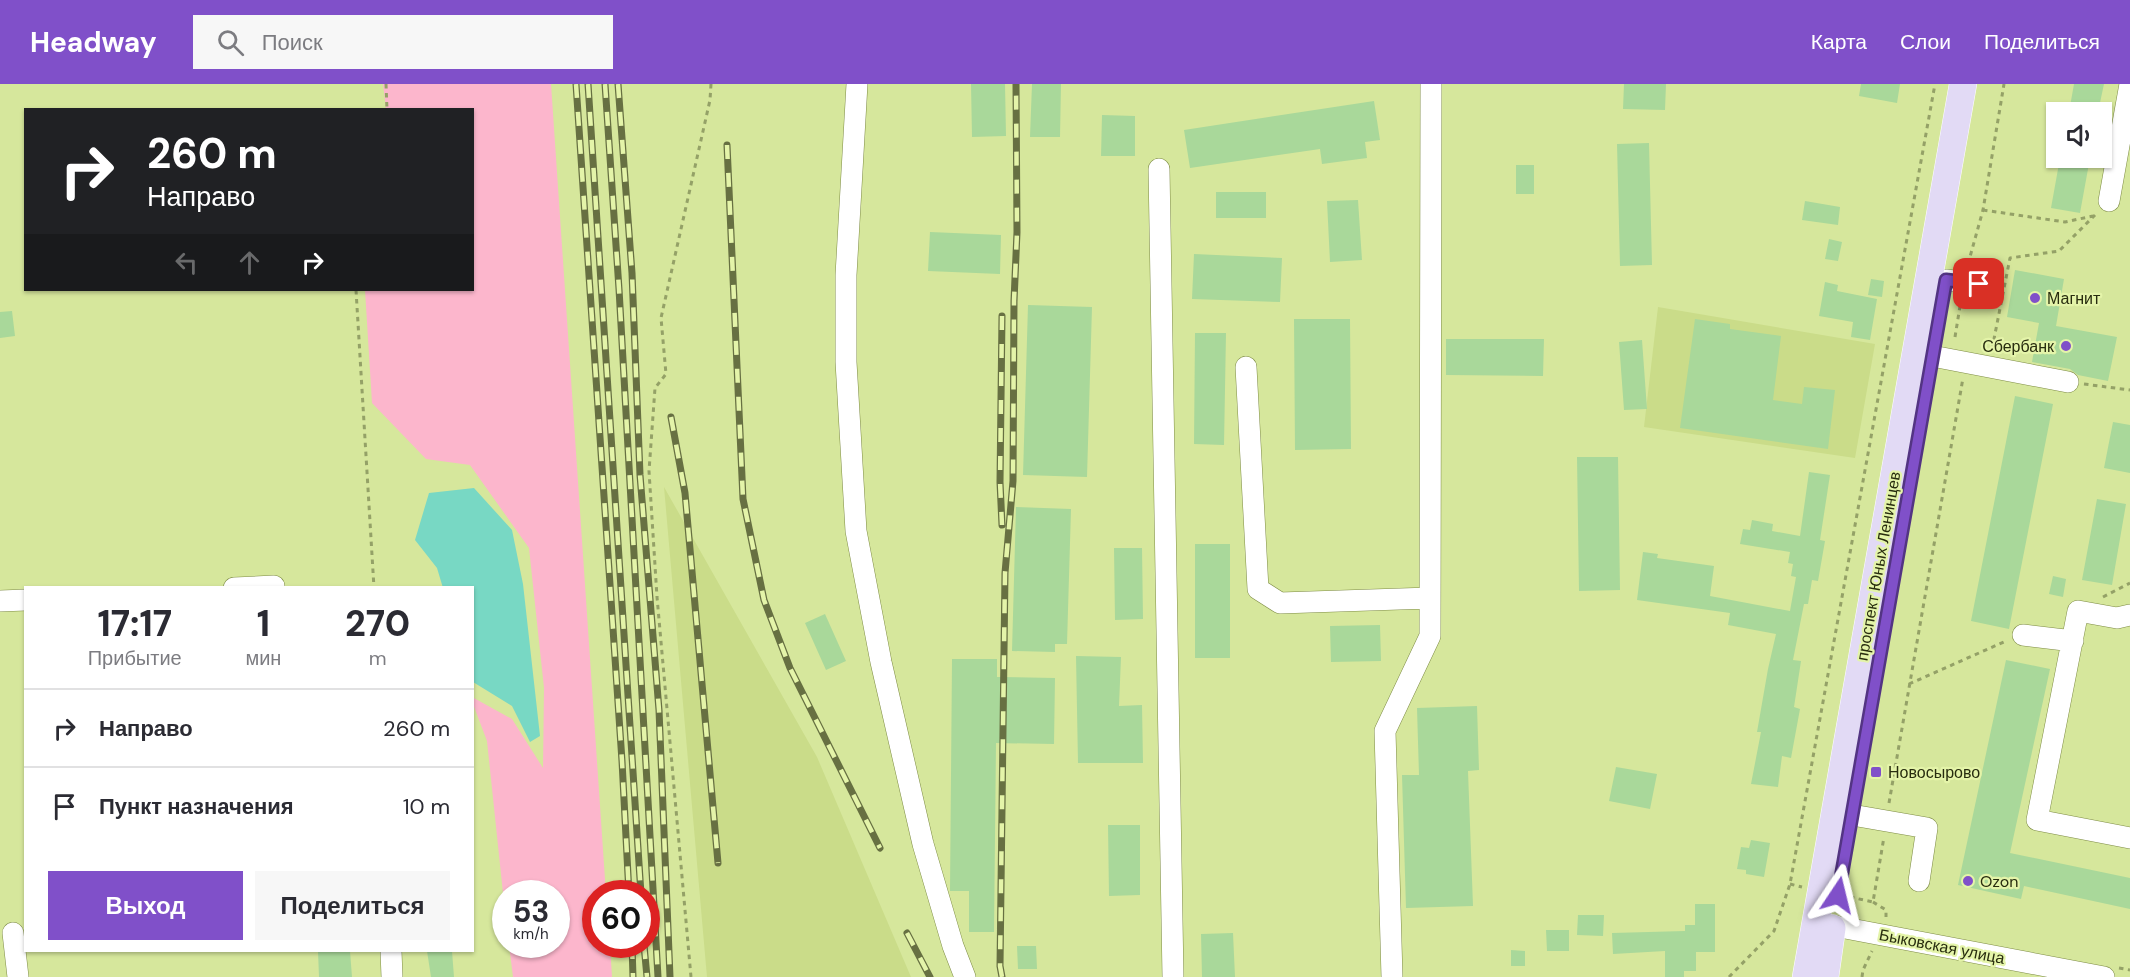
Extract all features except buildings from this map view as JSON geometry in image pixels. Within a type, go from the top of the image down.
[{"type":"main road","name":"проспект Юных Ленинцев","points":[[1806,977],[1824,924],[1963,84]]},
{"type":"main road","name":"проспект Юных Ленинцев","points":[[1829,894],[1852,815],[1980,84]]},
{"type":"main road","name":"проспект Юных Ленинцев","points":[[1824,924],[1825,977]]},
{"type":"street","points":[[857,84],[846,274],[846,362],[856,531],[881,662],[923,844],[953,946],[965,977]]},
{"type":"street","points":[[1392,977],[1385,731],[1430,636],[1431,84]]},
{"type":"street","points":[[2102,208],[2130,84]]},
{"type":"street","points":[[1159,169],[1173,977]]},
{"type":"street","points":[[1946,280],[1979,284]]},
{"type":"street","points":[[1932,356],[2068,382]]},
{"type":"street","points":[[1246,367],[1258,589],[1280,603],[1430,598]]},
{"type":"street","points":[[0,601],[24,600]]},
{"type":"street","points":[[2128,614],[2117,618],[2078,611],[2037,820],[2130,837]]},
{"type":"street","points":[[2023,634],[2073,641]]},
{"type":"street","points":[[1852,815],[1927,828],[1918,881]]},
{"type":"street","name":"Быковская улица","points":[[1824,924],[2104,977]]},
{"type":"street","points":[[13,933],[18,977]]},
{"type":"street","points":[[391,952],[392,977]]},
{"type":"path","points":[[386,84],[387,108]]},
{"type":"path","points":[[691,977],[657,597],[649,471],[655,388],[666,374],[661,318],[710,100],[711,84]]},
{"type":"path","points":[[1729,977],[1774,931],[1790,884],[1935,84]]},
{"type":"path","points":[[2004,84],[1983,210],[2065,222],[2102,208]]},
{"type":"path","points":[[1988,366],[2010,258],[2059,251],[2102,208]]},
{"type":"path","points":[[356,291],[374,586]]},
{"type":"path","points":[[1790,884],[1873,902],[1966,362]]},
{"type":"path","points":[[2068,382],[2130,390]]},
{"type":"path","points":[[1909,684],[2023,634]]},
{"type":"shaded area","points":[[383,84],[551,84],[605,880],[582,880],[582,958],[611,958],[612,977],[513,977],[511,958],[570,958],[570,880],[502,880],[487,741],[474,707],[474,698],[512,719],[543,768],[544,688],[529,548],[470,465],[426,459],[372,403],[365,291],[474,291],[474,108],[386,108]]},
{"type":"shaded area","points":[[1658,307],[1875,344],[1855,458],[1644,427]]},
{"type":"shaded area","points":[[664,487],[817,757],[911,977],[707,977]]},
{"type":"water","points":[[474,488],[512,530],[523,584],[540,736],[530,742],[512,706],[474,683],[474,586],[442,586],[437,568],[415,540],[429,493]]},
{"type":"railway","points":[[576,84],[628,880]]},
{"type":"railway","points":[[588,84],[640,880]]},
{"type":"railway","points":[[605,84],[619,289],[658,977]]},
{"type":"railway","points":[[618,84],[632,273],[640,475],[659,710],[670,977]]},
{"type":"railway","points":[[1002,977],[1000,966],[1005,573],[1013,481],[1014,301],[1017,232],[1016,84]]},
{"type":"railway","points":[[727,145],[743,499],[764,600],[790,668],[880,848]]},
{"type":"railway","points":[[1002,316],[1000,482],[1002,525]]},
{"type":"railway","points":[[671,417],[685,493],[718,863]]},
{"type":"railway","points":[[907,933],[930,977]]},
{"type":"railway","points":[[632,958],[633,977]]},
{"type":"railway","points":[[645,958],[647,977]]},
{"type":"place","name":"Магнит","points":[[2035,298]]},
{"type":"place","name":"Сбербанк","points":[[2066,346]]},
{"type":"place","name":"Новосырово","points":[[1876,772]]},
{"type":"place","name":"Ozon","points":[[1968,881]]},
{"type":"route","points":[[1838,895],[1946,280],[1979,284]]}]
